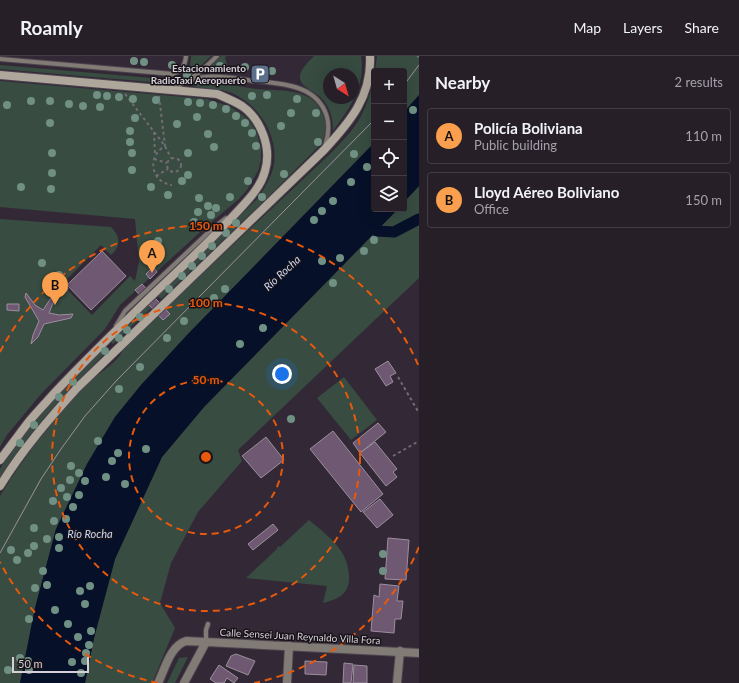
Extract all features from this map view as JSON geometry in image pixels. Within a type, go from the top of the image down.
[{"type":"street","points":[[0,486],[15,463],[51,416],[114,351],[324,150],[341,131],[356,111],[365,93],[369,74],[370,56]]},
{"type":"street","points":[[0,75],[217,94],[233,100],[252,116],[260,127],[267,153],[266,170],[261,183],[243,206],[217,235],[66,380],[27,423],[0,460]]},
{"type":"street","points":[[108,339],[114,351]]},
{"type":"street","name":"Calle Sensei Juan Reynaldo Villa Fora","points":[[158,683],[174,648],[179,643],[186,641],[419,652]]},
{"type":"street","points":[[184,683],[206,642]]},
{"type":"street","points":[[287,683],[289,646]]},
{"type":"street","points":[[397,683],[400,651]]},
{"type":"lane","points":[[0,59],[173,74],[182,69],[185,64],[186,56]]},
{"type":"lane","points":[[190,81],[217,56]]},
{"type":"lane","points":[[171,90],[190,81],[204,77],[224,77],[290,85],[317,98],[326,110],[329,119],[328,138],[324,150]]},
{"type":"lane","points":[[206,642],[206,630],[208,624]]},
{"type":"path","points":[[123,92],[165,146],[171,158]]},
{"type":"path","points":[[159,95],[165,146]]},
{"type":"path","points":[[154,132],[154,170],[156,176],[160,181],[172,185]]},
{"type":"path","points":[[154,158],[160,149],[165,146]]},
{"type":"path","points":[[154,158],[168,163]]},
{"type":"path","points":[[168,169],[168,163],[171,158]]},
{"type":"path","points":[[168,169],[172,172],[176,172],[181,167],[181,162],[178,159],[171,158]]},
{"type":"path","points":[[156,176],[168,169]]},
{"type":"path","points":[[398,377],[419,413]]},
{"type":"path","points":[[394,456],[419,441]]},
{"type":"green space","points":[[191,56],[211,56],[186,80],[175,84],[0,69],[0,65],[175,80],[184,77],[188,71]]},
{"type":"green space","points":[[221,56],[227,56],[225,57],[227,66],[220,73],[204,73]]},
{"type":"green space","points":[[314,56],[361,56],[362,67],[359,86],[359,68],[323,68],[323,100],[302,83],[300,75],[304,67]]},
{"type":"green space","points":[[377,56],[419,56],[419,95],[407,109],[407,68],[375,68]]},
{"type":"green space","points":[[0,81],[207,99],[229,106],[249,120],[256,131],[261,148],[261,160],[258,171],[247,190],[239,199],[208,225],[120,305],[105,329],[41,394],[7,435],[0,447],[0,219],[111,227],[117,234],[118,238],[118,245],[114,252],[111,255],[101,245],[62,284],[92,315],[130,276],[135,281],[139,262],[135,219],[0,207]]},
{"type":"green space","points":[[203,82],[294,92],[303,95],[311,99],[322,113],[325,124],[324,135],[322,143],[264,201],[161,299],[158,296],[259,197],[270,177],[274,164],[273,141],[264,120],[257,111],[248,103],[229,92],[192,86],[195,83]]},
{"type":"green space","points":[[371,90],[371,146],[187,335],[141,385],[115,417],[87,464],[56,529],[35,608],[20,683],[0,683],[0,496],[41,436],[76,395],[89,382],[114,362],[122,353],[123,348],[331,153],[355,126],[367,103]]},
{"type":"green space","points":[[326,104],[351,104],[333,131],[333,123]]},
{"type":"green space","points":[[419,186],[419,278],[238,450],[242,461],[198,512],[171,563],[160,603],[175,628],[152,683],[85,683],[94,638],[115,559],[162,457],[204,407],[395,212],[407,212],[407,199]]},
{"type":"green space","points":[[148,305],[151,308],[113,344],[110,341]]},
{"type":"green space","points":[[104,348],[107,351],[36,427],[11,460],[0,478],[0,469],[35,421]]},
{"type":"green space","points":[[344,377],[377,420],[351,440],[317,398]]},
{"type":"green space","points":[[309,520],[330,538],[344,555],[348,566],[349,579],[346,590],[341,596],[323,603],[327,586],[246,578],[277,549],[278,546],[280,547]]},
{"type":"green space","points":[[188,657],[175,683],[167,683],[179,658]]},
{"type":"water","points":[[419,95],[419,186],[407,199],[407,140],[407,109]]},
{"type":"water","name":"Río Rocha","points":[[371,146],[371,212],[395,212],[204,407],[162,457],[115,559],[94,638],[85,683],[20,683],[35,608],[56,529],[87,464],[115,417],[141,385],[187,335]]},
{"type":"building","points":[[102,251],[126,276],[91,310],[67,285]]},
{"type":"building","points":[[153,267],[157,272],[150,279],[146,274]]},
{"type":"building","points":[[52,282],[59,287],[68,288],[67,291],[57,293],[49,313],[59,315],[73,314],[71,318],[44,324],[38,337],[31,344],[39,321],[25,297],[26,293],[35,305],[43,310],[55,292],[51,285]]},
{"type":"building","points":[[142,284],[170,314],[163,320],[135,290]]},
{"type":"building","points":[[7,304],[19,304],[19,311],[7,310]]},
{"type":"building","points":[[388,361],[396,373],[390,376],[393,382],[386,386],[375,369]]},
{"type":"building","points":[[378,423],[386,432],[360,453],[353,443]]},
{"type":"building","points":[[333,431],[383,494],[361,512],[310,449]]},
{"type":"building","points":[[266,437],[284,460],[261,478],[242,456]]},
{"type":"building","points":[[375,442],[397,469],[393,472],[397,477],[386,486],[360,453]]},
{"type":"building","points":[[380,499],[393,515],[377,528],[363,512]]},
{"type":"building","points":[[273,524],[278,530],[253,550],[248,544]]},
{"type":"building","points":[[388,538],[409,540],[406,580],[385,579]]},
{"type":"building","points":[[380,584],[399,586],[397,601],[403,601],[401,619],[395,619],[394,633],[371,631],[374,595],[379,597]]},
{"type":"building","points":[[236,654],[255,661],[248,675],[226,666],[231,656]]},
{"type":"building","points":[[305,661],[327,662],[326,675],[305,674]]},
{"type":"building","points":[[344,663],[353,664],[351,683],[343,683]]},
{"type":"building","points":[[219,665],[238,678],[234,683],[227,678],[224,683],[216,683],[210,679]]},
{"type":"building","points":[[354,665],[367,666],[367,683],[353,683]]},
{"type":"waterway","points":[[367,221],[377,231],[394,232],[419,219]]},
{"type":"tram line","points":[[407,81],[419,65]]},
{"type":"tram line","points":[[0,553],[41,479],[85,416],[117,380],[371,123]]},
{"type":"place","name":"Estacionamiento RadioTaxi Aeropuerto","points":[[260,74]]},
{"type":"place","name":"Policía Boliviana","points":[[152,273]]},
{"type":"place","name":"Lloyd Aéreo Boliviano","points":[[55,305]]}]
